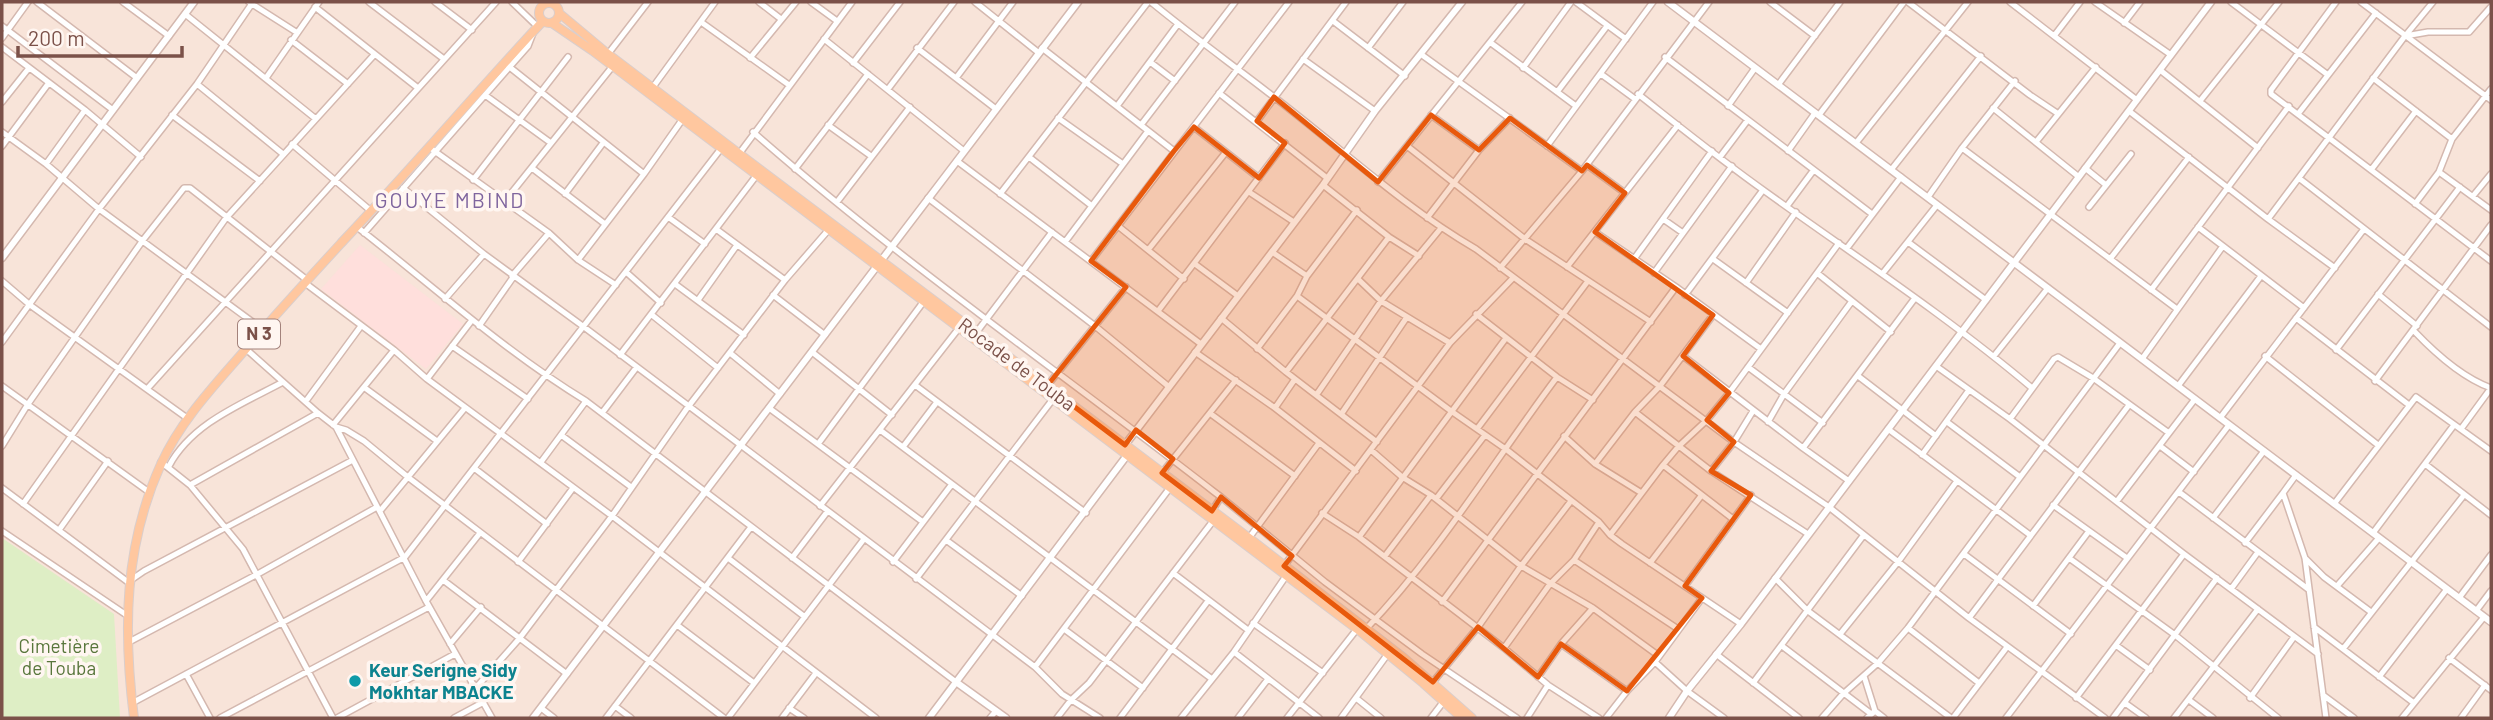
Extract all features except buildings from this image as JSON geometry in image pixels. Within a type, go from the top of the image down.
[{"type":"main road","points":[[544,3],[539,14],[542,26],[557,20],[564,2]]},
{"type":"main road","name":"Rocade de Touba","points":[[544,3],[559,11],[608,54],[653,87],[756,176],[831,227]]},
{"type":"main road","name":"N 3","points":[[134,718],[128,616],[128,582],[133,551],[149,492],[187,418],[262,329],[306,281],[360,230],[371,211],[432,149],[542,26]]},
{"type":"main road","name":"Rocade de Touba","points":[[542,26],[612,67],[682,120],[739,154],[831,227],[1047,386],[1128,450],[1169,489],[1249,538],[1361,629],[1387,655],[1462,718]]},
{"type":"main road","name":"Rocade de Touba","points":[[879,263],[923,301],[1054,399],[1162,473],[1286,576],[1433,682],[1472,718]]},
{"type":"street","points":[[2,38],[28,2]]},
{"type":"street","points":[[37,2],[137,78]]},
{"type":"street","points":[[123,2],[169,36]]},
{"type":"street","points":[[2,258],[193,2]]},
{"type":"street","points":[[2,342],[99,209],[197,83],[251,2],[296,32]]},
{"type":"street","points":[[369,2],[444,59]]},
{"type":"street","points":[[435,2],[472,30]]},
{"type":"street","points":[[147,389],[496,2]]},
{"type":"street","points":[[512,2],[542,26]]},
{"type":"street","points":[[608,54],[648,2]]},
{"type":"street","points":[[653,87],[715,2]]},
{"type":"street","points":[[759,2],[781,19]]},
{"type":"street","points":[[750,58],[796,2]]},
{"type":"street","points":[[811,2],[837,22]]},
{"type":"street","points":[[739,154],[852,2]]},
{"type":"street","points":[[853,63],[900,2]]},
{"type":"street","points":[[888,89],[954,2]]},
{"type":"street","points":[[975,2],[1086,82],[1174,151]]},
{"type":"street","points":[[956,78],[1013,2]]},
{"type":"street","points":[[533,718],[1078,2]]},
{"type":"street","points":[[1000,194],[1150,2],[1274,97],[1378,182],[1441,228],[1476,249],[1734,442],[1829,507],[1969,618],[2105,718]]},
{"type":"street","points":[[1141,125],[1234,4],[1225,2]]},
{"type":"street","points":[[1091,261],[1289,2]]},
{"type":"street","points":[[1257,121],[1346,2]]},
{"type":"street","points":[[1368,48],[1402,2]]},
{"type":"street","points":[[929,718],[1086,513],[1128,450],[1136,429],[1168,386],[1272,252],[1375,111],[1462,2]]},
{"type":"street","points":[[1524,68],[1574,2],[1626,39]]},
{"type":"street","points":[[1547,146],[1653,2]]},
{"type":"street","points":[[1668,2],[2491,622]]},
{"type":"street","points":[[1500,268],[1587,165],[1665,57],[1709,2]]},
{"type":"street","points":[[1770,2],[1815,36]]},
{"type":"street","points":[[1778,85],[1840,2]]},
{"type":"street","points":[[1788,151],[1906,2],[2057,113]]},
{"type":"street","points":[[1856,143],[1968,2]]},
{"type":"street","points":[[2010,2],[2137,100]]},
{"type":"street","points":[[2054,36],[2080,2]]},
{"type":"street","points":[[2095,2],[2171,55]]},
{"type":"street","points":[[2124,23],[2140,2]]},
{"type":"street","points":[[1669,718],[2211,2]]},
{"type":"street","points":[[2231,2],[2328,75]]},
{"type":"street","points":[[2200,101],[2279,2]]},
{"type":"street","points":[[2336,2],[2271,90],[2271,94],[2491,261]]},
{"type":"street","points":[[2361,2],[2489,98]]},
{"type":"street","points":[[2268,219],[2433,2]]},
{"type":"street","points":[[1378,182],[1491,43],[1518,3]]},
{"type":"street","points":[[266,78],[317,4],[374,55],[418,89]]},
{"type":"street","points":[[2405,36],[2428,32],[2469,32],[2491,7]]},
{"type":"street","points":[[2298,114],[2376,13]]},
{"type":"street","points":[[185,14],[316,119]]},
{"type":"street","points":[[1333,21],[1405,76]]},
{"type":"street","points":[[701,22],[789,85]]},
{"type":"street","points":[[1117,106],[1178,24]]},
{"type":"street","points":[[2,26],[113,110]]},
{"type":"street","points":[[1557,92],[1607,26]]},
{"type":"street","points":[[824,39],[964,151]]},
{"type":"street","points":[[291,40],[348,84]]},
{"type":"street","points":[[1491,43],[1576,106]]},
{"type":"street","points":[[2,47],[141,156]]},
{"type":"street","points":[[918,48],[996,109]]},
{"type":"street","points":[[23,504],[226,218],[374,55]]},
{"type":"street","points":[[1422,55],[1582,171]]},
{"type":"street","points":[[1891,170],[1981,56]]},
{"type":"street","points":[[473,180],[568,57]]},
{"type":"street","points":[[1665,57],[1872,214]]},
{"type":"street","points":[[1303,59],[1375,111]]},
{"type":"street","points":[[1150,62],[1175,81]]},
{"type":"street","points":[[644,174],[507,65],[485,95],[432,149],[403,188],[360,230],[544,376],[586,401],[1006,718]]},
{"type":"street","points":[[505,201],[612,67]]},
{"type":"street","points":[[2036,142],[2096,67]]},
{"type":"street","points":[[2,103],[29,68]]},
{"type":"street","points":[[1728,106],[1755,68]]},
{"type":"street","points":[[2160,70],[2258,148]]},
{"type":"street","points":[[794,169],[868,74]]},
{"type":"street","points":[[1601,74],[1678,125],[1763,190],[1883,273],[1994,356],[2032,388]]},
{"type":"street","points":[[2374,78],[2452,138]]},
{"type":"street","points":[[1928,198],[1962,148],[2015,82]]},
{"type":"street","points":[[197,83],[284,154]]},
{"type":"street","points":[[2,146],[48,84]]},
{"type":"street","points":[[2415,204],[2439,172],[2452,138],[2489,98],[2491,89]]},
{"type":"street","points":[[1219,93],[1284,143],[1390,237],[1419,256]]},
{"type":"street","points":[[485,95],[551,143]]},
{"type":"street","points":[[2151,290],[2288,106]]},
{"type":"street","points":[[837,202],[910,107]]},
{"type":"street","points":[[1993,108],[2079,177]]},
{"type":"street","points":[[46,164],[85,110]]},
{"type":"street","points":[[2129,111],[2335,268]]},
{"type":"street","points":[[2371,170],[2416,111]]},
{"type":"street","points":[[172,115],[260,181]]},
{"type":"street","points":[[1431,115],[1479,150]]},
{"type":"street","points":[[1058,118],[1124,164]]},
{"type":"street","points":[[1427,218],[1479,150],[1510,118]]},
{"type":"street","points":[[578,260],[682,120]]},
{"type":"street","points":[[1720,157],[1747,121]]},
{"type":"street","points":[[828,125],[871,156]]},
{"type":"street","points":[[1567,267],[1678,125]]},
{"type":"street","points":[[1194,127],[1259,178]]},
{"type":"street","points":[[1065,242],[1148,131]]},
{"type":"street","points":[[2,132],[46,164],[99,209],[262,329]]},
{"type":"street","points":[[753,132],[794,169],[1136,429],[1292,556],[1422,654],[1517,718]]},
{"type":"street","points":[[565,194],[603,143]]},
{"type":"street","points":[[1158,312],[1284,143]]},
{"type":"street","points":[[292,144],[371,211]]},
{"type":"street","points":[[132,703],[405,557],[723,146]]},
{"type":"street","points":[[1407,146],[1525,239],[1651,322]]},
{"type":"street","points":[[1962,148],[2177,309]]},
{"type":"street","points":[[432,149],[549,233],[578,260],[616,285]]},
{"type":"street","points":[[1633,258],[1712,151]]},
{"type":"street","points":[[1148,250],[1226,152]]},
{"type":"street","points":[[2089,207],[2131,154]]},
{"type":"street","points":[[1029,157],[1092,206]]},
{"type":"street","points":[[2110,259],[2189,157]]},
{"type":"street","points":[[957,161],[1201,344]]},
{"type":"street","points":[[1587,165],[1625,193]]},
{"type":"street","points":[[1654,272],[1732,166]]},
{"type":"street","points":[[532,168],[605,224]]},
{"type":"street","points":[[2085,168],[2106,185]]},
{"type":"street","points":[[1787,206],[1812,171]]},
{"type":"street","points":[[2439,172],[2491,210]]},
{"type":"street","points":[[2473,196],[2491,174]]},
{"type":"street","points":[[620,355],[756,176]]},
{"type":"street","points":[[1847,248],[1901,177]]},
{"type":"street","points":[[2300,179],[2491,327]]},
{"type":"street","points":[[2336,350],[2460,187]]},
{"type":"street","points":[[2,446],[28,404],[143,240],[184,188],[190,188],[427,379],[500,435],[541,462],[876,718]]},
{"type":"street","points":[[403,188],[484,254],[1034,667],[1071,700],[1100,718]]},
{"type":"street","points":[[1685,295],[1763,190]]},
{"type":"street","points":[[1249,192],[1294,222]]},
{"type":"street","points":[[928,198],[1095,326],[1168,386]]},
{"type":"street","points":[[1883,273],[1937,205]]},
{"type":"street","points":[[1257,349],[1357,210]]},
{"type":"street","points":[[1746,283],[1796,212]]},
{"type":"street","points":[[668,217],[705,244]]},
{"type":"street","points":[[1663,219],[1683,233]]},
{"type":"street","points":[[2375,381],[2491,225]]},
{"type":"street","points":[[1118,226],[1184,279]]},
{"type":"street","points":[[474,690],[519,639],[612,516],[688,407],[773,295],[831,227]]},
{"type":"street","points":[[2198,227],[2304,308]]},
{"type":"street","points":[[1317,394],[1381,301],[1441,228]]},
{"type":"street","points":[[716,229],[785,280]]},
{"type":"street","points":[[2220,418],[2364,229]]},
{"type":"street","points":[[976,333],[1052,232]]},
{"type":"street","points":[[1595,232],[1761,349]]},
{"type":"street","points":[[479,326],[513,276],[549,233]]},
{"type":"street","points":[[1286,372],[1390,237]]},
{"type":"street","points":[[1908,242],[1986,300]]},
{"type":"street","points":[[1610,535],[1640,492],[1729,393],[1839,243]]},
{"type":"street","points":[[698,300],[737,245]]},
{"type":"street","points":[[2142,359],[2223,246]]},
{"type":"street","points":[[1272,252],[1307,276]]},
{"type":"street","points":[[445,299],[484,254]]},
{"type":"street","points":[[1713,259],[1788,313]]},
{"type":"street","points":[[1195,264],[1238,296]]},
{"type":"street","points":[[626,272],[661,303]]},
{"type":"street","points":[[1817,273],[1891,332]]},
{"type":"street","points":[[2178,386],[2261,276]]},
{"type":"street","points":[[1284,566],[1450,343],[1513,278]]},
{"type":"street","points":[[1358,279],[1381,301],[1450,343]]},
{"type":"street","points":[[2,281],[30,305],[187,418]]},
{"type":"street","points":[[1477,429],[1588,281]]},
{"type":"street","points":[[675,284],[744,335]]},
{"type":"street","points":[[1047,386],[1126,287]]},
{"type":"street","points":[[1442,602],[1676,287]]},
{"type":"street","points":[[1994,356],[2048,288]]},
{"type":"street","points":[[2378,294],[2466,374],[2491,388],[2461,429]]},
{"type":"street","points":[[773,295],[825,335]]},
{"type":"street","points":[[1297,296],[1507,450],[1599,522],[1610,535],[1741,624]]},
{"type":"street","points":[[1803,448],[1915,298]]},
{"type":"street","points":[[818,444],[923,301]]},
{"type":"street","points":[[1768,422],[1784,394],[1852,301]]},
{"type":"street","points":[[1476,314],[1557,377],[1593,400]]},
{"type":"street","points":[[652,315],[718,368]]},
{"type":"street","points":[[1595,464],[1635,412],[1660,386],[1713,315]]},
{"type":"street","points":[[1342,413],[1407,317]]},
{"type":"street","points":[[1221,318],[1377,442]]},
{"type":"street","points":[[2295,318],[2409,405]]},
{"type":"street","points":[[427,379],[472,320]]},
{"type":"street","points":[[306,401],[361,326]]},
{"type":"street","points":[[820,506],[959,328]]},
{"type":"street","points":[[1359,537],[1506,338]]},
{"type":"street","points":[[1822,718],[1843,694],[1878,663],[1908,628],[2120,343]]},
{"type":"street","points":[[452,346],[527,399]]},
{"type":"street","points":[[246,349],[318,414],[334,426],[353,434],[649,663],[726,718],[863,539]]},
{"type":"street","points":[[334,426],[394,350]]},
{"type":"street","points":[[812,352],[892,415]]},
{"type":"street","points":[[1195,352],[1275,408],[1356,471]]},
{"type":"street","points":[[730,353],[780,394]]},
{"type":"street","points":[[1683,356],[1849,481]]},
{"type":"street","points":[[2265,356],[2378,445]]},
{"type":"street","points":[[2010,419],[2058,357],[2093,378],[2169,433]]},
{"type":"street","points":[[1936,366],[2045,445],[2318,654]]},
{"type":"street","points":[[1748,367],[1823,423]]},
{"type":"street","points":[[602,413],[636,368]]},
{"type":"street","points":[[1858,376],[1936,436]]},
{"type":"street","points":[[1287,718],[1361,629],[1376,618],[1410,578],[1507,450],[1557,377]]},
{"type":"street","points":[[1275,408],[1295,379]]},
{"type":"street","points":[[1162,473],[1236,380]]},
{"type":"street","points":[[283,382],[214,419],[165,464],[190,485],[243,549],[335,718],[454,654]]},
{"type":"street","points":[[915,385],[1086,513]]},
{"type":"street","points":[[2,386],[149,492]]},
{"type":"street","points":[[365,388],[438,441]]},
{"type":"street","points":[[1922,455],[1969,390]]},
{"type":"street","points":[[2334,504],[2416,397],[2491,451]]},
{"type":"street","points":[[916,579],[1054,399]]},
{"type":"street","points":[[2118,501],[2195,399]]},
{"type":"street","points":[[541,462],[586,401]]},
{"type":"street","points":[[903,447],[937,401]]},
{"type":"street","points":[[1969,618],[2129,405]]},
{"type":"street","points":[[129,642],[379,509],[409,478],[465,408]]},
{"type":"street","points":[[769,408],[923,522]]},
{"type":"street","points":[[1711,471],[1754,411]]},
{"type":"street","points":[[1635,412],[1711,471],[1808,534]]},
{"type":"street","points":[[190,485],[318,414]]},
{"type":"street","points":[[1211,414],[1295,476]]},
{"type":"street","points":[[1947,422],[2020,477]]},
{"type":"street","points":[[2016,718],[2008,716],[2229,425]]},
{"type":"street","points":[[2337,586],[2376,536],[2454,425]]},
{"type":"street","points":[[334,426],[454,654],[492,718]]},
{"type":"street","points":[[1888,429],[2030,535]]},
{"type":"street","points":[[880,430],[1212,678]]},
{"type":"street","points":[[561,435],[631,487]]},
{"type":"street","points":[[1385,556],[1485,435]]},
{"type":"street","points":[[1564,436],[1595,464],[1640,492]]},
{"type":"street","points":[[1249,538],[1319,443]]},
{"type":"street","points":[[2160,446],[2194,472]]},
{"type":"street","points":[[1371,450],[1402,477],[1434,497],[1521,566],[1592,608],[1657,659],[1687,691],[1724,718]]},
{"type":"street","points":[[2213,518],[2264,451]]},
{"type":"street","points":[[59,530],[108,461]]},
{"type":"street","points":[[2,488],[128,582],[351,461]]},
{"type":"street","points":[[2425,464],[2491,515]]},
{"type":"street","points":[[1663,465],[1733,519]]},
{"type":"street","points":[[474,468],[547,524]]},
{"type":"street","points":[[2245,543],[2296,475]]},
{"type":"street","points":[[1841,633],[1898,562],[1957,481]]},
{"type":"street","points":[[893,562],[952,484]]},
{"type":"street","points":[[517,562],[573,488]]},
{"type":"street","points":[[1034,667],[1169,489]]},
{"type":"street","points":[[2179,492],[2309,589]]},
{"type":"street","points":[[2283,493],[2305,558],[2326,718]]},
{"type":"street","points":[[1685,586],[1751,495]]},
{"type":"street","points":[[2343,649],[2464,495]]},
{"type":"street","points":[[1650,563],[1701,496]]},
{"type":"street","points":[[1057,718],[1089,683],[1173,573],[1212,516],[1221,497]]},
{"type":"street","points":[[1433,682],[1478,627],[1571,501]]},
{"type":"street","points":[[2053,505],[2127,558]]},
{"type":"street","points":[[792,558],[827,512]]},
{"type":"street","points":[[1322,513],[1385,556],[1548,685],[1599,718]]},
{"type":"street","points":[[1504,648],[1550,584],[1574,560],[1599,522]]},
{"type":"street","points":[[606,718],[751,527]]},
{"type":"street","points":[[2,531],[128,616]]},
{"type":"street","points":[[2033,606],[2089,531]]},
{"type":"street","points":[[220,718],[428,604],[480,533]]},
{"type":"street","points":[[1753,683],[1863,536]]},
{"type":"street","points":[[946,540],[1022,596]]},
{"type":"street","points":[[2231,589],[2258,551]]},
{"type":"street","points":[[1964,554],[2071,634]]},
{"type":"street","points":[[2076,698],[2184,554]]},
{"type":"street","points":[[2459,598],[2491,555]]},
{"type":"street","points":[[728,558],[804,617]]},
{"type":"street","points":[[2069,558],[2175,635],[2278,718]]},
{"type":"street","points":[[2305,558],[2371,612]]},
{"type":"street","points":[[1574,560],[1678,629]]},
{"type":"street","points":[[1173,573],[1248,630]]},
{"type":"street","points":[[1181,718],[1234,652],[1286,576]]},
{"type":"street","points":[[1775,578],[1808,611],[1952,718],[2007,647]]},
{"type":"street","points":[[2113,718],[2217,578]]},
{"type":"street","points":[[443,580],[566,674]]},
{"type":"street","points":[[2379,677],[2447,589]]},
{"type":"street","points":[[2476,611],[2491,591]]},
{"type":"street","points":[[1606,718],[1657,659],[1702,598]]},
{"type":"street","points":[[1120,718],[1208,601]]},
{"type":"street","points":[[450,644],[481,607]]},
{"type":"street","points":[[1538,677],[1561,644],[1592,608]]},
{"type":"street","points":[[2174,718],[2258,609]]},
{"type":"street","points":[[2402,718],[2484,617]]},
{"type":"street","points":[[1253,623],[1323,673]]},
{"type":"street","points":[[677,625],[754,683]]},
{"type":"street","points":[[2314,627],[2414,702]]},
{"type":"street","points":[[1908,628],[1979,683]]},
{"type":"street","points":[[1064,629],[1143,688]]},
{"type":"street","points":[[2250,698],[2294,637]]},
{"type":"street","points":[[1561,644],[1627,691]]},
{"type":"street","points":[[1782,646],[1871,714],[1884,718]]},
{"type":"street","points":[[2117,646],[2150,670]]},
{"type":"street","points":[[1234,652],[1319,718]]},
{"type":"street","points":[[1716,654],[1800,718]]},
{"type":"street","points":[[1341,718],[1387,655]]},
{"type":"street","points":[[2449,657],[2491,690]]},
{"type":"street","points":[[782,718],[816,673]]},
{"type":"street","points":[[186,674],[210,718]]},
{"type":"street","points":[[1864,676],[1871,714]]},
{"type":"street","points":[[1238,718],[1268,679]]},
{"type":"street","points":[[1527,718],[1548,685]]},
{"type":"street","points":[[2460,718],[2485,685]]},
{"type":"street","points":[[2323,695],[2354,718]]},
{"type":"street","points":[[1356,698],[1381,718]]},
{"type":"street","points":[[2189,699],[2213,718]]},
{"type":"street","points":[[1431,718],[1444,701]]},
{"type":"street","points":[[454,718],[482,703]]},
{"type":"street","points":[[2125,703],[2146,718]]},
{"type":"street","points":[[615,706],[631,718]]},
{"type":"street","points":[[541,708],[554,718]]},
{"type":"street","points":[[789,708],[804,718]]},
{"type":"street","points":[[990,718],[996,710]]},
{"type":"highlighted area","points":[[1274,97],[1378,182],[1431,115],[1479,150],[1510,118],[1582,171],[1587,165],[1625,193],[1595,232],[1713,315],[1683,356],[1729,393],[1707,420],[1734,442],[1711,471],[1751,495],[1685,586],[1702,598],[1627,691],[1561,644],[1538,677],[1478,627],[1433,682],[1284,566],[1292,556],[1221,497],[1212,511],[1162,473],[1173,459],[1136,430],[1125,445],[1047,386],[1126,287],[1091,261],[1174,151],[1194,127],[1259,178],[1285,143],[1257,121]]},
{"type":"shaded area","points":[[2,2],[2491,2],[2491,718],[2,718]]},
{"type":"shaded area","points":[[360,245],[463,324],[426,369],[321,289]]},
{"type":"green space","name":"Cimetière de Touba","points":[[2,538],[114,614],[120,718],[2,718]]},
{"type":"place","name":"Keur Serigne Sidy Mokhtar MBACKE","points":[[355,681]]},
{"type":"district","name":"GOUYE MBIND","points":[[450,201]]}]
